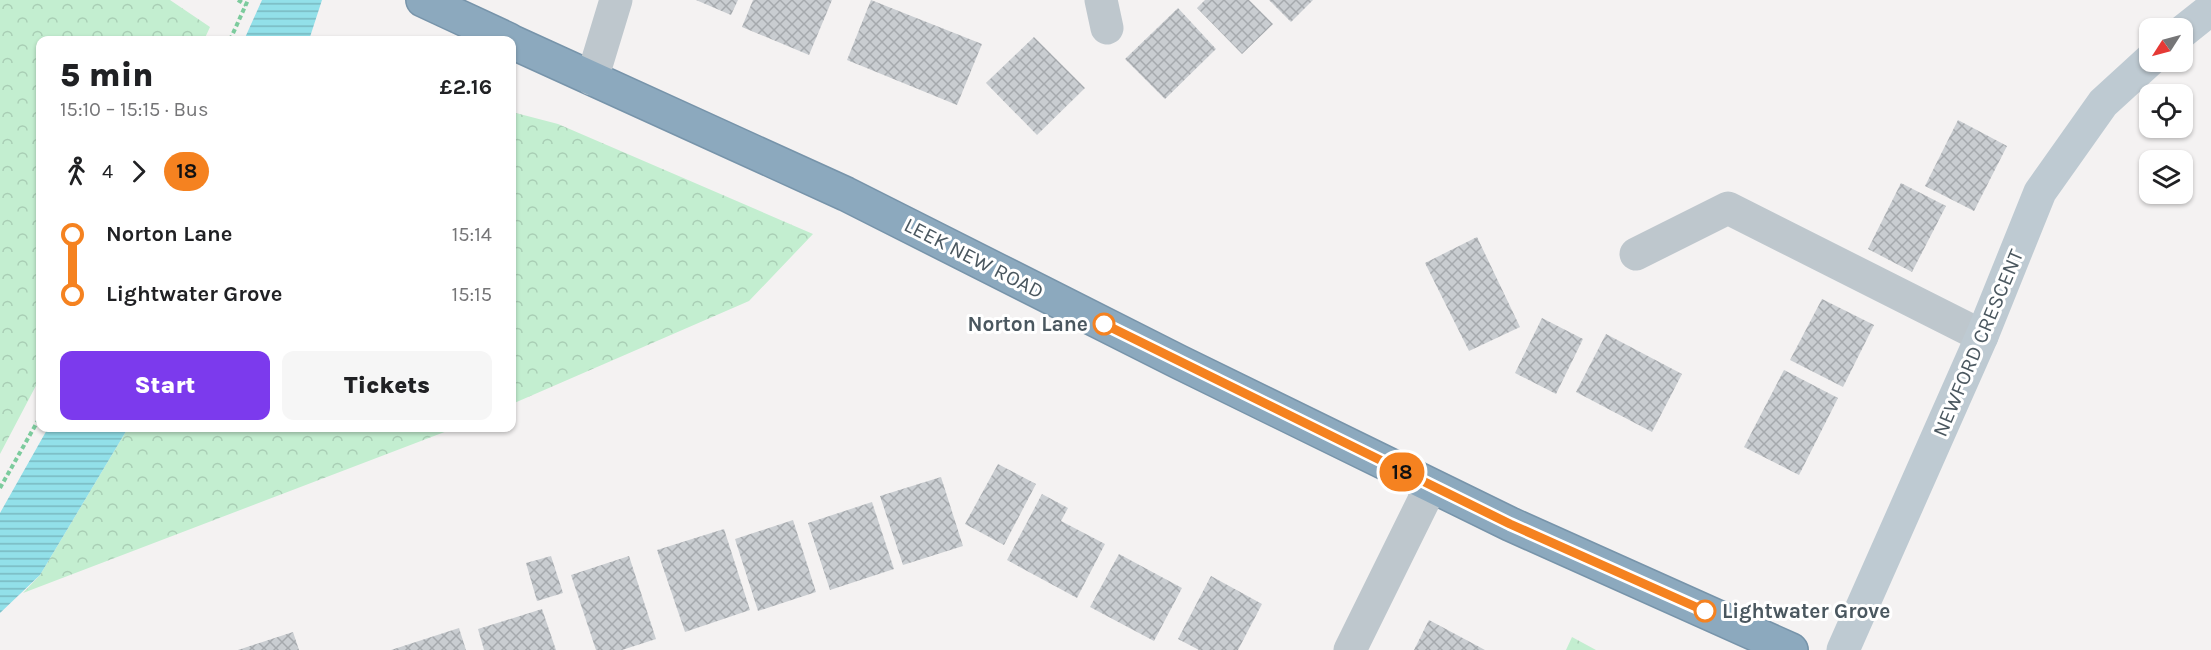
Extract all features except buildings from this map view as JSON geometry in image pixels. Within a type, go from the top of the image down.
[{"type":"highway","name":"LEEK NEW ROAD","points":[[423,0],[499,36]]},
{"type":"highway","name":"LEEK NEW ROAD","points":[[516,44],[846,194],[1179,362],[1510,524],[1791,650]]},
{"type":"street","points":[[592,80],[616,0]]},
{"type":"street","points":[[2193,23],[2211,9]]},
{"type":"street","name":"NEWFORD CRESCENT","points":[[1843,650],[1982,336],[2040,192],[2103,103],[2139,70]]},
{"type":"street","points":[[1635,254],[1728,208],[1982,336]]},
{"type":"street","points":[[1350,650],[1431,486]]},
{"type":"path","points":[[232,36],[248,2],[238,0]]},
{"type":"path","points":[[0,488],[36,424]]},
{"type":"green space","points":[[0,0],[170,0],[210,27],[206,36],[36,36],[36,386],[0,454]]},
{"type":"green space","points":[[516,113],[558,124],[813,234],[749,301],[516,402]]},
{"type":"green space","points":[[126,432],[445,432],[23,593],[40,575]]},
{"type":"green space","points":[[1572,637],[1596,650],[1566,650]]},
{"type":"water","points":[[262,0],[322,0],[310,36],[246,36]]},
{"type":"water","points":[[46,432],[126,432],[40,575],[0,613],[0,513]]},
{"type":"bus line","name":"18","points":[[1104,324],[1510,524],[1705,611]]},
{"type":"place","name":"Norton Lane","points":[[1104,324]]},
{"type":"place","name":"Lightwater Grove","points":[[1705,611]]}]
